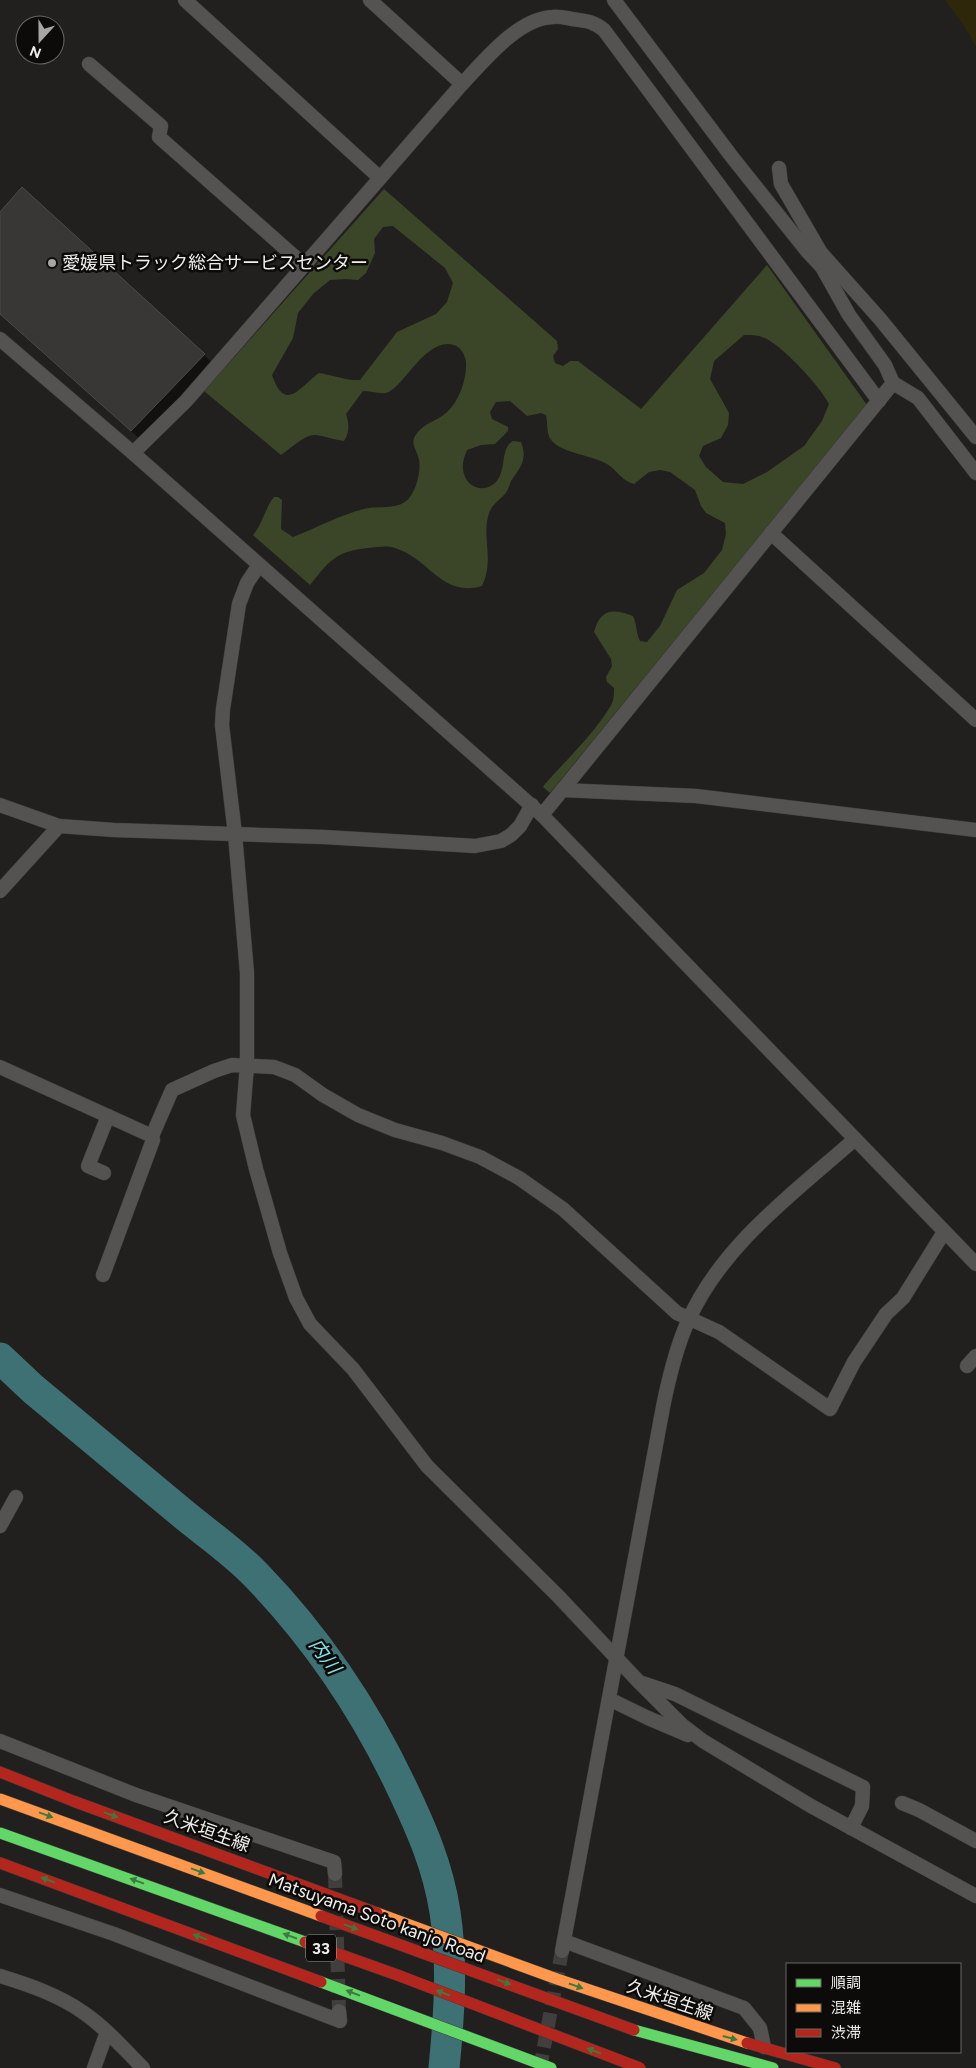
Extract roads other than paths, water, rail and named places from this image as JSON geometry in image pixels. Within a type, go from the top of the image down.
[{"type":"main road","name":"久米垣生線","points":[[0,1772],[497,1957],[723,2036],[835,2068]]},
{"type":"main road","name":"Matsuyama Soto kanjo Road","points":[[0,1798],[634,2030],[743,2068]]},
{"type":"main road","name":"33","points":[[0,1833],[391,1973],[640,2068]]},
{"type":"main road","points":[[0,1863],[551,2068]]},
{"type":"main road","name":"33","points":[[634,2030],[773,2068]]},
{"type":"street","points":[[185,0],[380,178]]},
{"type":"street","points":[[370,0],[462,84]]},
{"type":"street","points":[[614,0],[732,157],[807,251],[822,260],[880,319],[976,437]]},
{"type":"street","points":[[133,453],[186,401],[462,84],[496,49],[516,32],[528,24],[553,16],[594,23],[604,30],[879,401]]},
{"type":"street","points":[[89,64],[161,126],[159,137],[304,265]]},
{"type":"street","points":[[779,168],[778,175],[781,184],[822,260],[848,315],[885,365],[893,383],[918,398],[976,473]]},
{"type":"street","points":[[2,345],[133,453],[537,810],[976,1264]]},
{"type":"street","points":[[0,805],[59,826],[476,846],[501,841],[511,835],[537,810],[562,790],[893,383]]},
{"type":"street","points":[[771,533],[976,720]]},
{"type":"street","points":[[259,565],[247,583],[240,604],[222,725],[235,834],[247,974],[247,1065],[242,1114],[280,1253],[296,1298],[310,1324],[353,1369],[427,1466],[552,1590],[639,1682],[682,1724],[703,1741]]},
{"type":"street","points":[[562,790],[696,796],[976,830]]},
{"type":"street","points":[[0,891],[59,826]]},
{"type":"street","points":[[103,1275],[153,1140],[152,1136],[172,1090],[232,1065],[274,1067],[295,1075],[323,1095],[358,1115],[395,1130],[442,1143],[480,1157],[519,1178],[563,1209],[667,1306],[689,1319],[719,1332],[830,1409],[854,1362],[886,1314],[903,1298],[944,1232]]},
{"type":"street","points":[[0,1067],[152,1136]]},
{"type":"street","points":[[104,1173],[88,1166],[108,1116]]},
{"type":"street","points":[[764,2047],[760,2028],[744,2008],[563,1946],[663,1407],[670,1376],[689,1319],[708,1284],[738,1246],[763,1221],[855,1139]]},
{"type":"street","points":[[0,1526],[16,1497]]},
{"type":"street","points":[[639,1682],[675,1694],[863,1787],[862,1806],[851,1828]]},
{"type":"street","points":[[609,1699],[703,1741],[851,1828],[976,1896]]},
{"type":"street","points":[[0,1741],[136,1795],[334,1862],[335,1874]]},
{"type":"street","points":[[902,1803],[976,1840]]},
{"type":"street","points":[[0,1895],[114,1934],[340,2021],[339,2011]]},
{"type":"street","points":[[0,1976],[56,1996],[84,2013],[107,2032],[143,2068]]},
{"type":"street","points":[[94,2068],[107,2032]]},
{"type":"waterway","name":"内川","points":[[0,1358],[33,1389],[247,1567],[299,1623],[355,1701],[387,1757],[422,1832],[442,1895],[450,1971],[444,2068]]},
{"type":"tunnel","points":[[335,1874],[339,2011]]},
{"type":"tunnel","points":[[540,2068],[562,1951]]},
{"type":"place","name":"愛媛県トラック総合サービスセンター","points":[[52,263]]}]
